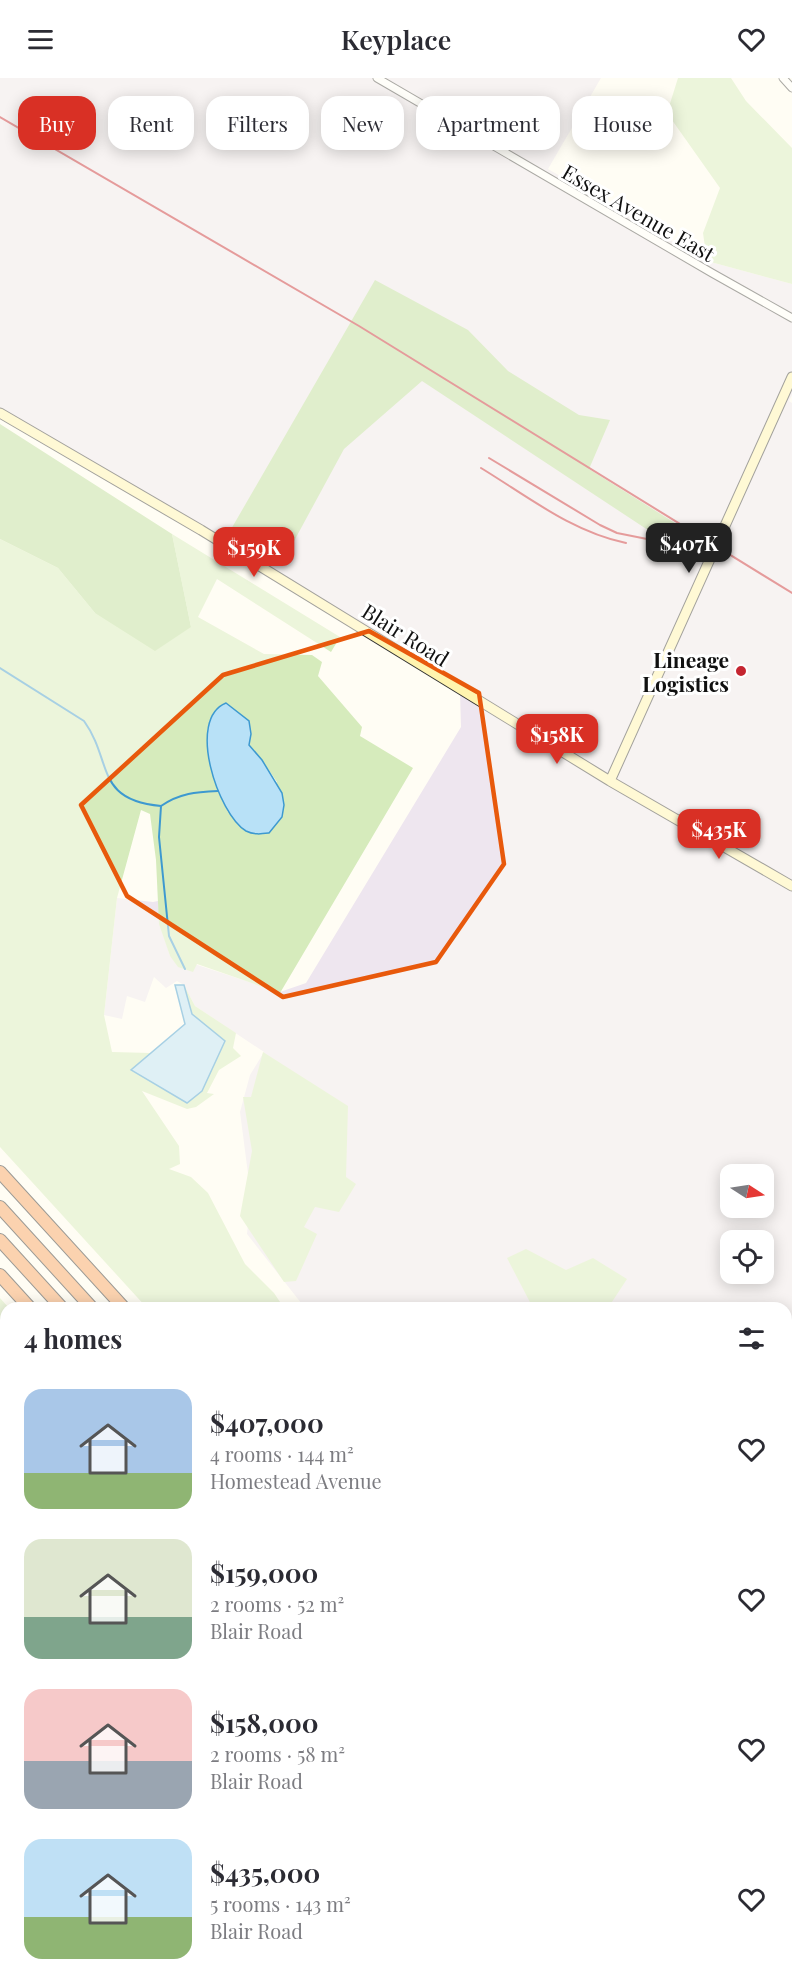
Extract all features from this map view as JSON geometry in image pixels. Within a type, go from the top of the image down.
[{"type":"highway","points":[[0,1172],[119,1302]]},
{"type":"highway","points":[[0,1207],[87,1302]]},
{"type":"highway","points":[[0,1240],[57,1302]]},
{"type":"highway","points":[[0,1275],[25,1302]]},
{"type":"street","name":"Essex Avenue East","points":[[377,78],[792,318]]},
{"type":"street","points":[[783,78],[792,88]]},
{"type":"street","points":[[610,781],[792,377]]},
{"type":"street","name":"Blair Road","points":[[0,413],[201,530],[610,781],[792,886]]},
{"type":"highlighted area","points":[[369,631],[479,693],[504,864],[436,962],[283,997],[127,896],[81,805],[223,675]]},
{"type":"shaded area","points":[[0,78],[601,78],[591,96],[572,96],[572,128],[560,148],[560,96],[416,96],[416,150],[559,150],[548,169],[707,261],[792,284],[792,395],[789,401],[792,403],[792,1302],[300,1302],[247,1234],[251,1197],[240,1112],[250,1075],[264,1052],[195,1006],[184,985],[177,981],[166,988],[154,977],[145,1002],[127,996],[122,1019],[104,1015],[117,898],[158,901],[160,924],[170,956],[280,992],[306,983],[461,727],[460,692],[0,410]]},
{"type":"green space","points":[[678,78],[731,78],[746,101],[792,148],[792,284],[707,261],[703,233],[720,188],[673,121],[672,96]]},
{"type":"green space","points":[[375,280],[468,330],[508,371],[579,415],[610,420],[589,469],[675,523],[657,536],[422,381],[344,449],[287,554],[256,557],[230,531]]},
{"type":"green space","points":[[0,424],[172,534],[191,627],[155,651],[95,613],[58,568],[0,539]]},
{"type":"green space","points":[[172,534],[340,637],[331,652],[217,579],[198,617],[264,654],[312,655],[322,662],[318,676],[362,727],[360,736],[413,768],[280,993],[197,964],[193,972],[178,967],[170,956],[159,924],[156,860],[150,814],[141,810],[117,898],[104,1015],[112,1052],[151,1053],[132,1070],[187,1103],[192,1014],[184,985],[195,1006],[236,1033],[233,1048],[241,1056],[219,1070],[207,1093],[214,1094],[196,1107],[187,1109],[142,1091],[179,1146],[180,1164],[169,1169],[191,1177],[208,1193],[245,1264],[280,1302],[142,1302],[0,1147],[0,539],[58,568],[95,613],[191,627]],"holes":[[[226,704],[232,708],[251,734],[249,745],[277,782],[228,812],[212,770],[207,737],[209,723],[215,712]]]},
{"type":"green space","points":[[263,1052],[348,1106],[346,1177],[356,1184],[339,1212],[315,1207],[304,1227],[317,1234],[296,1281],[284,1282],[240,1216],[252,1151],[243,1097],[251,1097]]},
{"type":"green space","points":[[526,1249],[566,1270],[593,1258],[627,1279],[612,1302],[530,1302],[507,1258]]},
{"type":"water","points":[[226,703],[249,721],[251,734],[249,745],[262,760],[282,793],[284,805],[282,817],[269,833],[255,834],[246,831],[235,821],[225,806],[210,767],[207,746],[208,727],[214,712]]},
{"type":"water","points":[[175,985],[184,985],[192,1014],[225,1041],[202,1091],[187,1103],[131,1070],[185,1024]]},
{"type":"waterway","points":[[0,668],[84,721],[93,736],[108,776],[125,796],[161,806]]},
{"type":"waterway","points":[[185,969],[169,936],[159,837],[161,806],[188,794],[218,791]]},
{"type":"railway","points":[[0,117],[359,326],[792,593]]},
{"type":"railway","points":[[489,458],[617,533],[722,554]]},
{"type":"railway","points":[[481,468],[569,522],[587,531],[626,543]]},
{"type":"place","name":"Lineage Logistics","points":[[741,671]]}]
